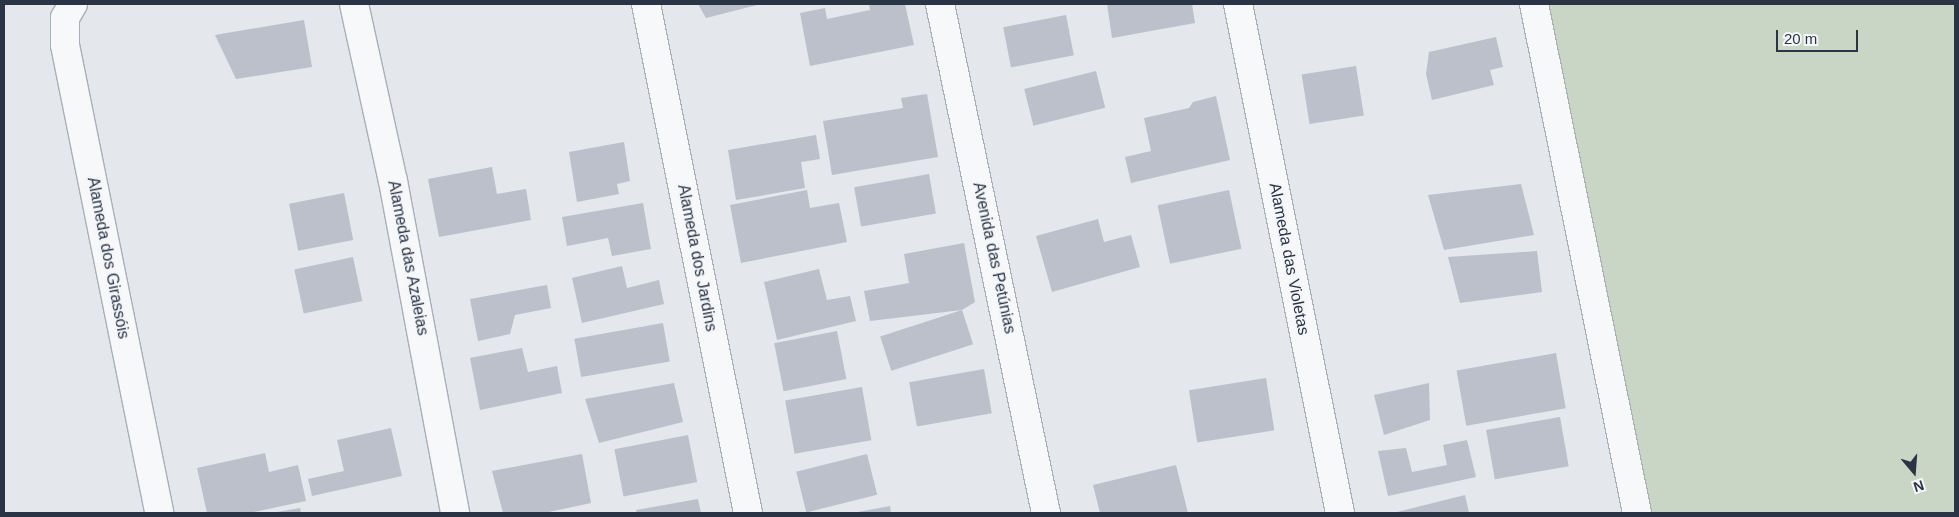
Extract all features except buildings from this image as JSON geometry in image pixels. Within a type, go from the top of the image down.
[{"type":"street","name":"Alameda dos Girassóis","points":[[73,4],[65,18],[65,45],[160,513]]},
{"type":"street","name":"Alameda das Azaleias","points":[[354,4],[393,181],[455,513]]},
{"type":"street","name":"Alameda dos Jardins","points":[[646,4],[748,513]]},
{"type":"street","name":"Avenida das Petúnias","points":[[940,4],[1046,513]]},
{"type":"street","name":"Alameda das Violetas","points":[[1238,4],[1340,513]]},
{"type":"street","points":[[1534,4],[1637,513]]},
{"type":"green space","points":[[1541,4],[1955,4],[1955,513],[1649,513]]}]
